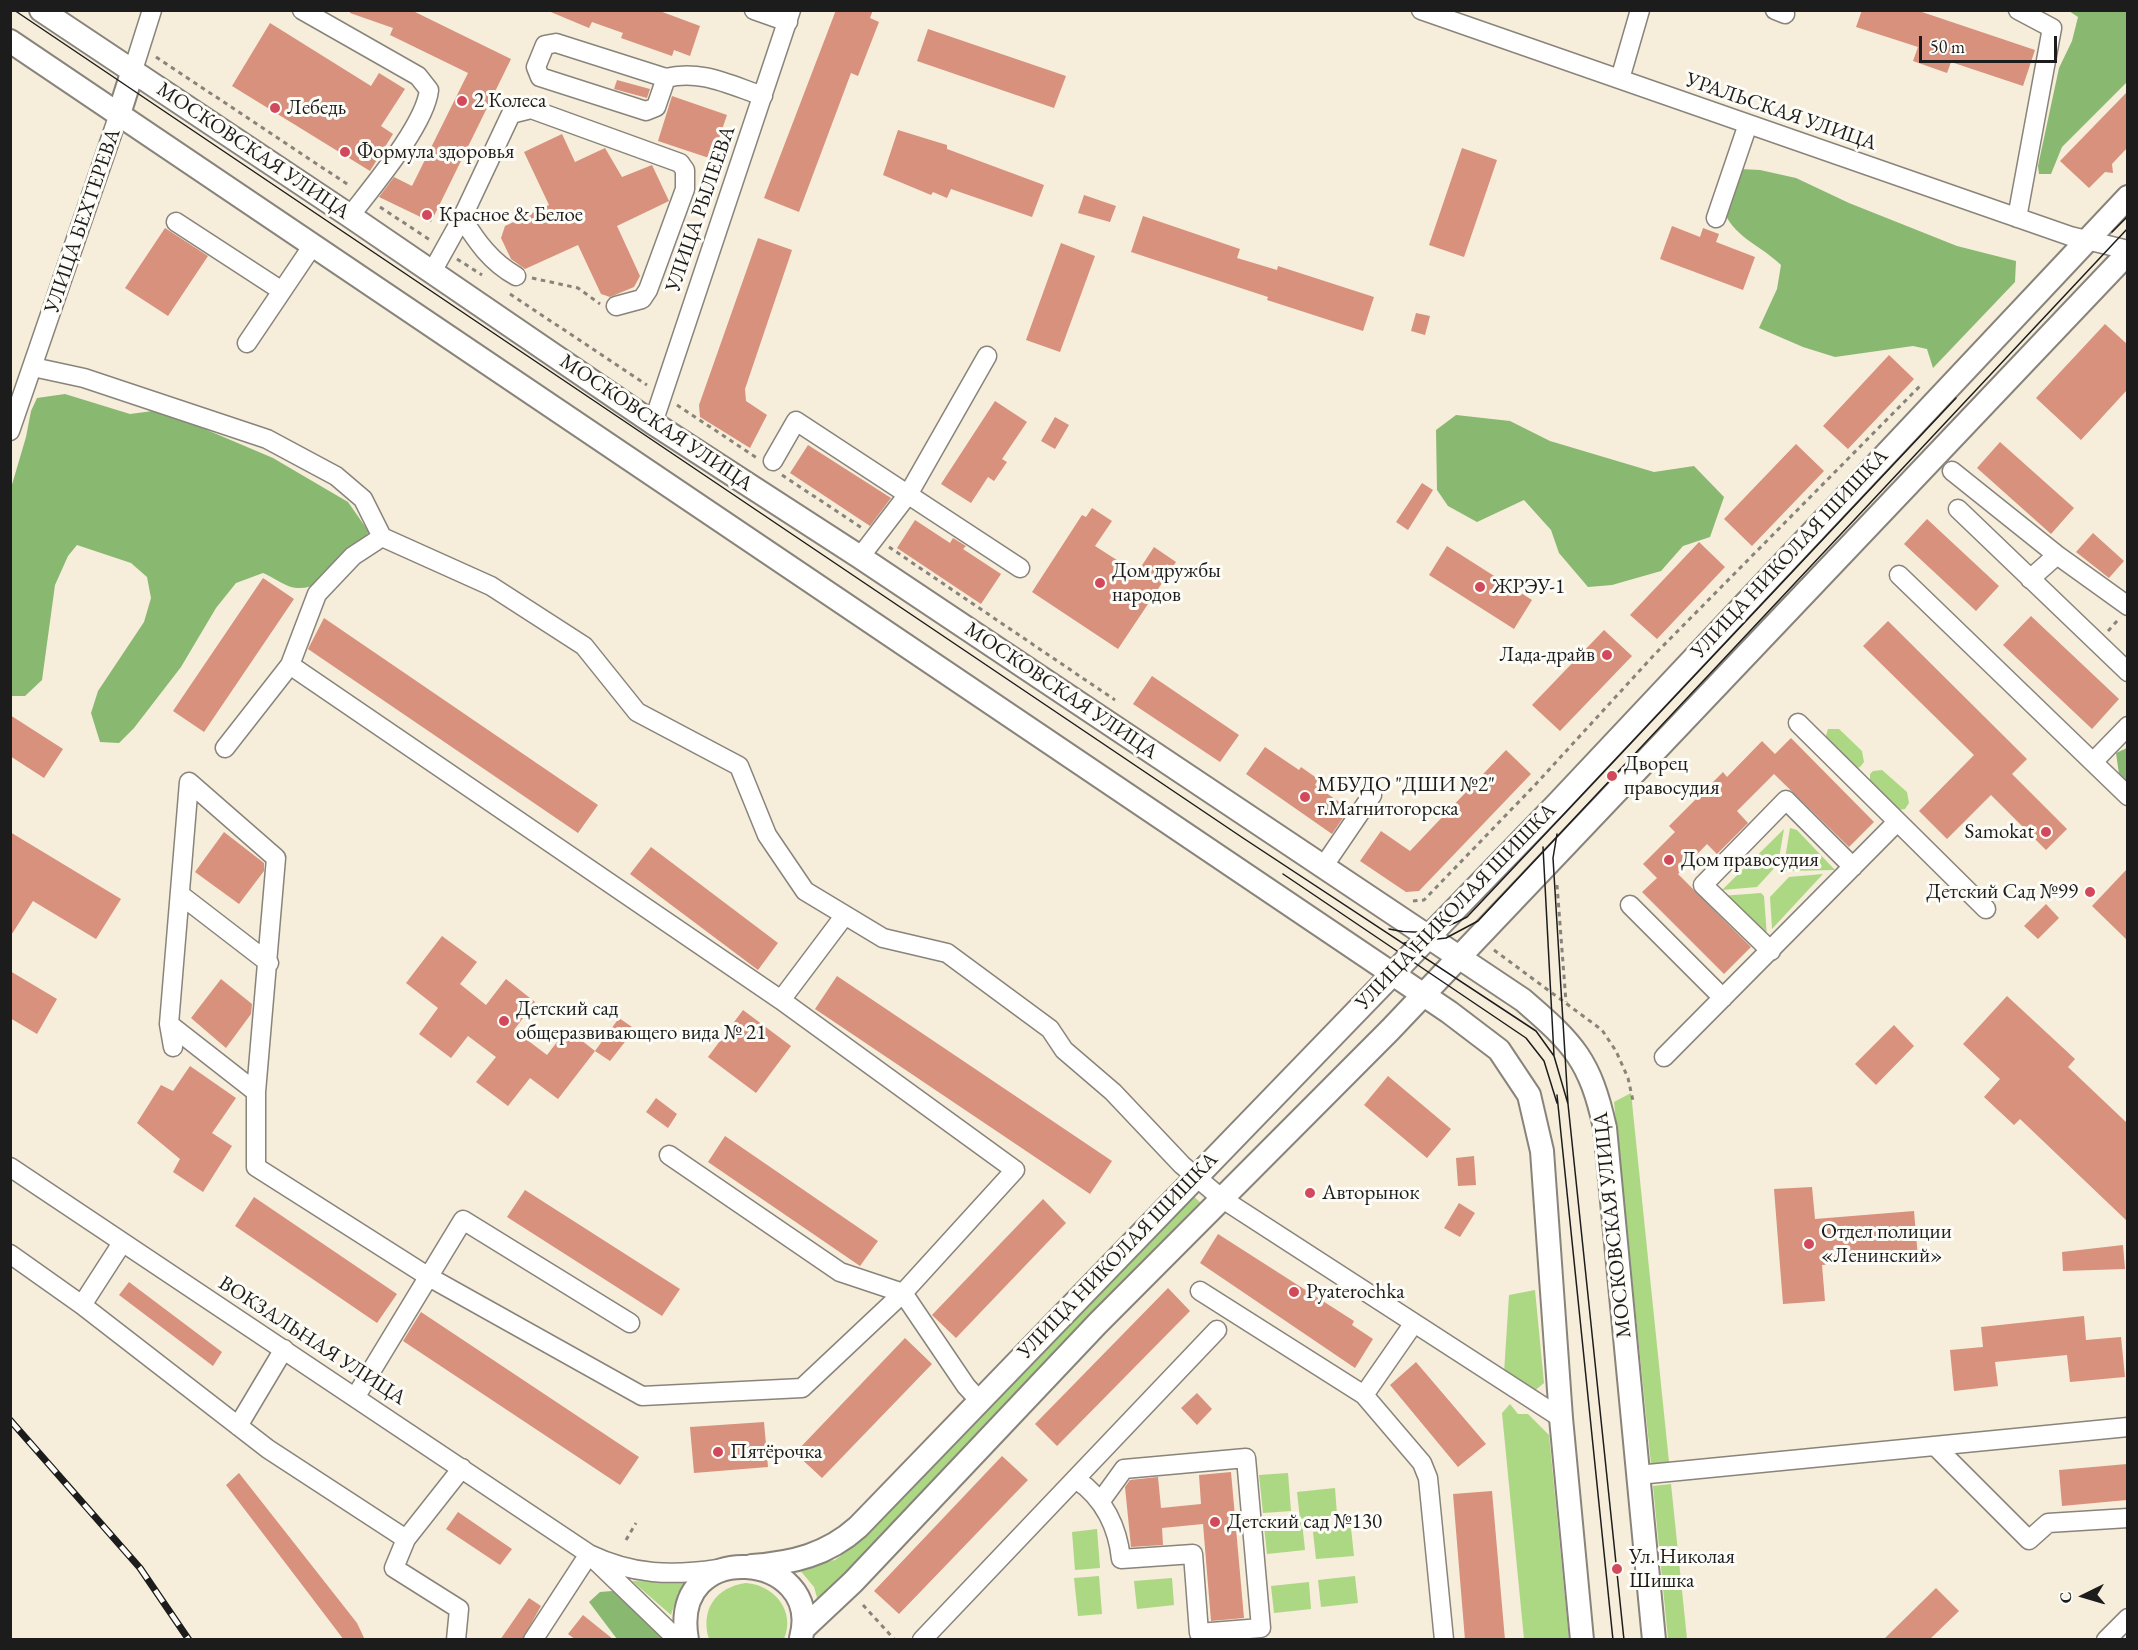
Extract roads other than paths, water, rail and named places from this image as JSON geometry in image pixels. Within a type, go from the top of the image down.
[{"type":"main road","name":"МОСКОВСКАЯ УЛИЦА","points":[[41,10],[350,216],[653,423],[860,557],[1523,1000],[1564,1035],[1586,1065],[1598,1096],[1605,1128],[1654,1640]]},
{"type":"main road","points":[[10,41],[1424,994],[1499,1050],[1529,1095],[1542,1151],[1561,1418],[1582,1640]]},
{"type":"main road","name":"УЛИЦА БЕХТЕРЕВА","points":[[119,114],[133,70]]},
{"type":"main road","name":"УЛИЦА НИКОЛАЯ ШИШКА","points":[[723,1569],[811,1557],[844,1540],[1393,974],[2088,241],[2127,197]]},
{"type":"main road","name":"УЛИЦА НИКОЛАЯ ШИШКА","points":[[802,1634],[1089,1331],[1459,958],[2127,251]]},
{"type":"main road","points":[[752,1566],[769,1571],[784,1581],[795,1596],[802,1613],[802,1634]]},
{"type":"main road","points":[[687,1640],[685,1621],[688,1605],[696,1589],[708,1577],[723,1569]]},
{"type":"street","name":"УЛИЦА БЕХТЕРЕВА","points":[[133,70],[152,10]]},
{"type":"street","points":[[302,10],[409,71],[429,90],[427,105],[350,216]]},
{"type":"street","points":[[754,10],[789,16]]},
{"type":"street","name":"УРАЛЬСКАЯ УЛИЦА","points":[[1421,10],[2017,218],[2127,251]]},
{"type":"street","points":[[1620,80],[1640,10]]},
{"type":"street","points":[[2017,218],[2052,28],[2018,10]]},
{"type":"street","name":"УЛИЦА РЫЛЕЕВА","points":[[653,423],[789,16]]},
{"type":"street","points":[[666,78],[656,107],[646,111],[540,77],[536,67],[545,45],[556,43],[666,78],[684,73],[699,75],[763,96]]},
{"type":"street","points":[[432,272],[462,218],[511,114],[531,109],[680,163],[685,170],[685,189],[648,290],[642,299],[616,306]]},
{"type":"street","name":"УЛИЦА БЕХТЕРЕВА","points":[[10,431],[14,405],[33,367],[119,114]]},
{"type":"street","points":[[1716,218],[1748,124]]},
{"type":"street","points":[[462,218],[482,249],[501,267],[516,276]]},
{"type":"street","points":[[176,222],[282,291]]},
{"type":"street","points":[[246,343],[313,246]]},
{"type":"street","points":[[860,557],[909,493],[987,356]]},
{"type":"street","points":[[33,367],[84,378],[267,439],[336,476],[363,499],[382,537],[491,586],[584,646],[637,712],[739,766],[767,835],[805,891],[883,938],[946,953],[1050,1029],[1065,1050],[1113,1092],[1194,1177],[1221,1198],[1561,1418]]},
{"type":"street","points":[[770,464],[796,421],[909,493],[1020,568]]},
{"type":"street","points":[[1952,471],[2124,612]]},
{"type":"street","points":[[1958,509],[2127,672]]},
{"type":"street","points":[[225,748],[290,665],[317,594],[353,556],[382,537]]},
{"type":"street","points":[[2030,579],[2057,555]]},
{"type":"street","points":[[1899,575],[2127,796]]},
{"type":"street","points":[[173,1047],[170,1024],[182,896],[189,782],[276,858],[269,963],[256,1092],[256,1167],[429,1277],[642,1396],[802,1388],[903,1293],[1015,1170],[781,1000],[290,665]]},
{"type":"street","points":[[1798,723],[1986,909]]},
{"type":"street","points":[[2093,762],[2127,726]]},
{"type":"street","points":[[1323,867],[1372,795]]},
{"type":"street","points":[[1771,951],[1703,885],[1711,876],[1786,800],[1853,867]]},
{"type":"street","points":[[1664,1057],[1897,822]]},
{"type":"street","points":[[182,896],[269,963]]},
{"type":"street","points":[[1630,905],[1723,998]]},
{"type":"street","points":[[781,1000],[845,915]]},
{"type":"street","points":[[170,1024],[256,1092]]},
{"type":"street","points":[[669,1155],[840,1272],[903,1293],[966,1386],[979,1400]]},
{"type":"street","name":"ВОКЗАЛЬНАЯ УЛИЦА","points":[[10,1167],[356,1396],[589,1554],[609,1564],[651,1573],[679,1574],[723,1569]]},
{"type":"street","points":[[356,1396],[463,1220],[630,1323]]},
{"type":"street","points":[[82,1305],[122,1243]]},
{"type":"street","points":[[10,1254],[82,1305],[268,1449],[406,1539]]},
{"type":"street","points":[[1200,1291],[1364,1395],[1422,1463],[1428,1478],[1444,1640]]},
{"type":"street","points":[[1364,1395],[1414,1323]]},
{"type":"street","points":[[922,1640],[1077,1480],[1217,1330]]},
{"type":"street","points":[[238,1426],[285,1349]]},
{"type":"street","points":[[1638,1475],[2127,1427]]},
{"type":"street","points":[[1935,1446],[2029,1540],[2048,1523],[2127,1518]]},
{"type":"street","points":[[1077,1480],[1092,1490],[1119,1535],[1121,1559],[1193,1554],[1199,1633],[1261,1628],[1246,1458],[1124,1469],[1100,1502]]},
{"type":"street","points":[[456,1640],[459,1609],[394,1568],[406,1539],[462,1468]]},
{"type":"street","points":[[533,1640],[589,1554]]},
{"type":"street","name":"ВОКЗАЛЬНАЯ УЛИЦА","points":[[589,1554],[678,1640]]},
{"type":"street","points":[[2106,1640],[2127,1618]]},
{"type":"tram line","points":[[14,10],[1243,838],[1536,1031],[1554,1056],[1568,1104]]},
{"type":"tram line","points":[[2112,232],[2128,216]]},
{"type":"tram line","points":[[1404,943],[1446,938],[1478,921],[2128,228]]},
{"type":"tram line","points":[[1389,929],[1409,932],[1429,931],[1448,926],[1467,917],[1956,398]]},
{"type":"tram line","points":[[1557,834],[1553,858],[1568,1104],[1624,1640]]},
{"type":"tram line","points":[[1543,847],[1554,1056]]},
{"type":"tram line","points":[[1283,874],[1526,1038],[1544,1061],[1557,1103]]},
{"type":"tram line","points":[[1557,1095],[1613,1640]]},
{"type":"railway","points":[[10,1420],[140,1568],[189,1640]]},
{"type":"place","name":"2 Колеса","points":[[462,101]]},
{"type":"place","name":"Лебедь","points":[[275,108]]},
{"type":"place","name":"Формула здоровья","points":[[345,152]]},
{"type":"place","name":"Красное & Белое","points":[[427,215]]},
{"type":"place","name":"Дом дружбы народов","points":[[1100,583]]},
{"type":"place","name":"ЖРЭУ-1","points":[[1480,587]]},
{"type":"place","name":"Лада-драйв","points":[[1607,655]]},
{"type":"place","name":"Дворец правосудия","points":[[1612,776]]},
{"type":"place","name":"МБУДО \"ДШИ №2\" г.Магнитогорска","points":[[1305,797]]},
{"type":"place","name":"Samokat","points":[[2046,832]]},
{"type":"place","name":"Дом правосудия","points":[[1669,860]]},
{"type":"place","name":"Детский Сад №99","points":[[2090,892]]},
{"type":"place","name":"Детский сад общеразвивающего вида № 21","points":[[504,1021]]},
{"type":"place","name":"Авторынок","points":[[1310,1193]]},
{"type":"place","name":"Отдел полиции «Ленинский»","points":[[1809,1244]]},
{"type":"place","name":"Pyaterochka","points":[[1294,1292]]},
{"type":"place","name":"Пятёрочка","points":[[718,1452]]},
{"type":"place","name":"Детский сад №130","points":[[1215,1522]]},
{"type":"place","name":"Ул. Николая Шишка","points":[[1617,1569]]}]
